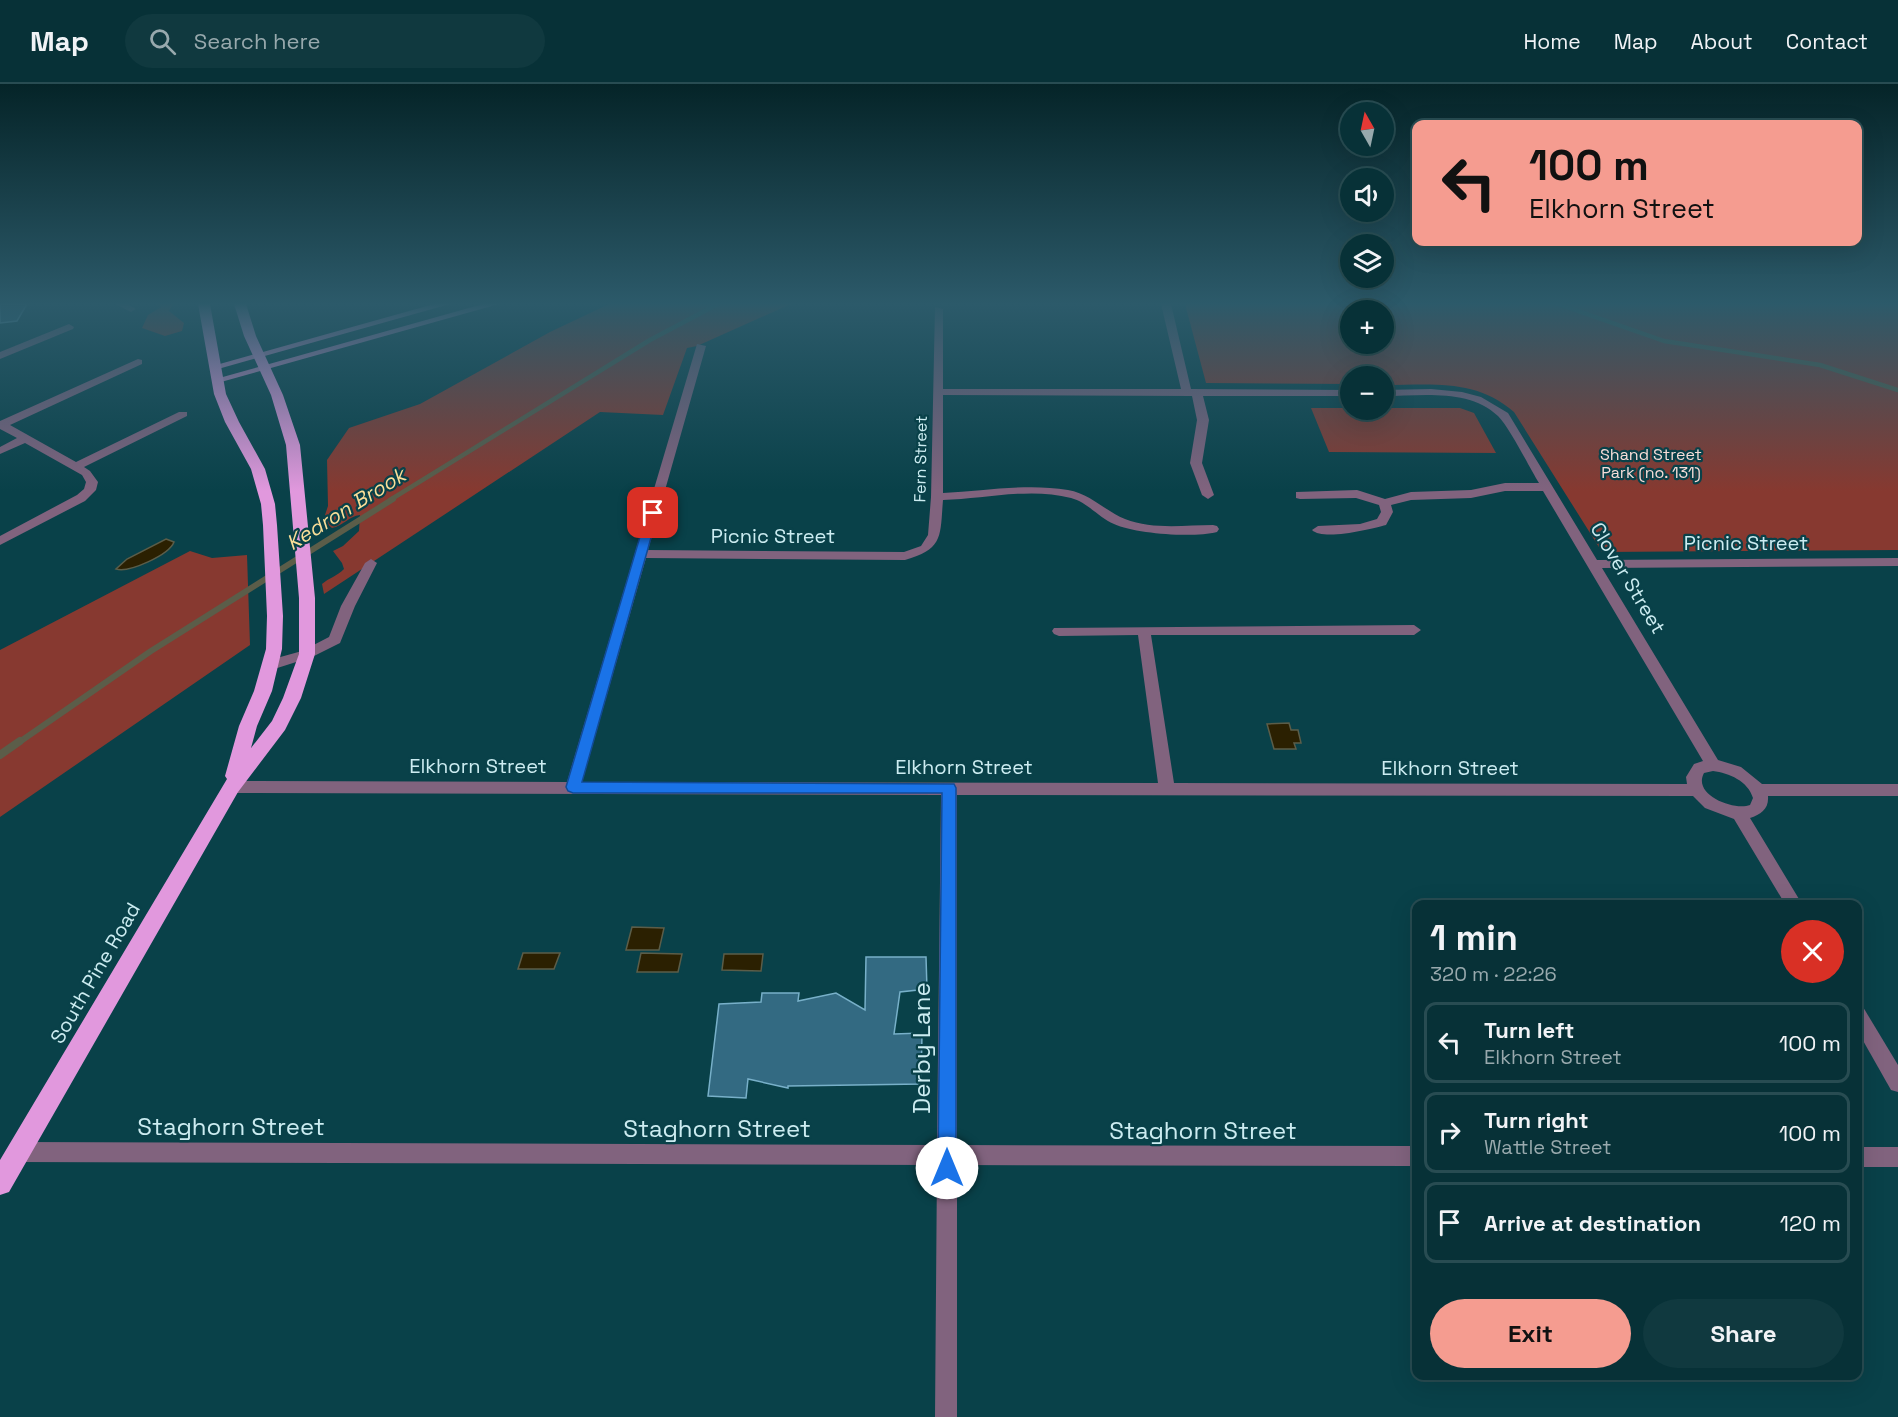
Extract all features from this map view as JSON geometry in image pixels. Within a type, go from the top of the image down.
[{"type":"highway","name":"South Pine Road","points":[[215,366],[232,422],[258,469],[268,504],[275,616],[271,665],[248,726],[231,787]]},
{"type":"highway","name":"South Pine Road","points":[[0,1183],[231,787],[279,725],[292,698],[307,654],[309,637],[307,598],[293,445],[277,395],[263,366]]},
{"type":"main road","points":[[216,373],[241,366]]},
{"type":"street","points":[[1,425],[129,366]]},
{"type":"street","points":[[573,787],[695,366]]},
{"type":"street","name":"Fern Street","points":[[905,556],[925,549],[934,535],[937,497],[938,366]]},
{"type":"street","points":[[1184,366],[1203,420],[1196,463],[1208,495]]},
{"type":"street","points":[[938,392],[1340,393]]},
{"type":"street","name":"Clover Street","points":[[1394,393],[1458,393],[1492,403],[1504,415],[1713,765]]},
{"type":"street","points":[[75,467],[183,414]]},
{"type":"street","points":[[0,541],[74,502],[92,486],[91,479],[75,467],[1,425]]},
{"type":"street","points":[[0,451],[25,439]]},
{"type":"street","points":[[1300,495],[1357,495],[1385,503],[1411,496],[1471,494],[1505,487],[1547,487]]},
{"type":"street","points":[[937,497],[977,496],[1006,492],[1062,492],[1087,500],[1100,512],[1137,528],[1214,529]]},
{"type":"street","points":[[1318,530],[1360,528],[1382,522],[1388,512],[1385,503]]},
{"type":"street","name":"Picnic Street","points":[[641,554],[905,556]]},
{"type":"street","name":"Picnic Street","points":[[1593,564],[1898,562]]},
{"type":"street","points":[[271,665],[326,646],[338,636],[348,606],[372,563]]},
{"type":"street","points":[[1059,631],[1414,630]]},
{"type":"street","points":[[1144,631],[1167,789]]},
{"type":"street","points":[[1759,790],[1760,805],[1749,813],[1730,812],[1710,803],[1696,790],[1693,783],[1695,772],[1699,768],[1713,765],[1734,770],[1759,790],[1898,790]]},
{"type":"street","name":"Elkhorn Street","points":[[231,787],[1696,790]]},
{"type":"street","name":"Derby Lane","points":[[946,1417],[949,788]]},
{"type":"street","points":[[1740,813],[1792,900]]},
{"type":"street","points":[[1862,1022],[1898,1083]]},
{"type":"street","name":"Staghorn Street","points":[[18,1152],[1412,1156]]},
{"type":"street","points":[[1862,1157],[1898,1157]]},
{"type":"green space","points":[[488,366],[680,366],[663,415],[600,412],[324,594],[322,584],[344,569],[333,551],[343,546],[359,531],[360,515],[332,528],[327,524],[325,515],[328,506],[327,460],[349,428],[420,404]]},
{"type":"green space","name":"Shand Street Park (no. 131)","points":[[1202,366],[1340,366],[1340,384],[1206,383]]},
{"type":"green space","name":"Shand Street Park (no. 131)","points":[[1394,366],[1898,366],[1898,550],[1602,552],[1514,412],[1484,393],[1436,385],[1394,385]]},
{"type":"green space","points":[[1311,408],[1340,408],[1340,420],[1394,420],[1394,408],[1460,408],[1474,413],[1496,453],[1329,452]]},
{"type":"green space","points":[[190,551],[212,558],[247,555],[250,645],[0,817],[0,650]]},
{"type":"shaded area","points":[[166,539],[174,542],[157,557],[139,566],[116,569],[127,559]]},
{"type":"shaded area","points":[[1289,723],[1291,730],[1298,730],[1301,743],[1294,743],[1296,749],[1274,749],[1267,724]]},
{"type":"shaded area","points":[[632,927],[664,928],[659,950],[626,950]]},
{"type":"shaded area","points":[[523,953],[560,953],[554,969],[518,969]]},
{"type":"shaded area","points":[[641,953],[682,954],[678,972],[637,972]]},
{"type":"shaded area","points":[[724,954],[763,954],[761,971],[722,970]]},
{"type":"building","points":[[866,957],[926,957],[927,989],[900,992],[894,1034],[922,1033],[921,1084],[788,1086],[788,1088],[748,1079],[746,1098],[708,1096],[719,1004],[761,1002],[762,993],[799,993],[798,1001],[836,993],[865,1010]]},
{"type":"waterway","name":"Kedron Brook","points":[[390,500],[607,366]]},
{"type":"waterway","name":"Kedron Brook","points":[[1824,366],[1898,390]]},
{"type":"waterway","name":"Kedron Brook","points":[[18,743],[151,651],[393,499]]},
{"type":"waterway","name":"Kedron Brook","points":[[0,755],[20,741]]},
{"type":"route","points":[[653,513],[573,787],[949,788],[947,1168]]}]
